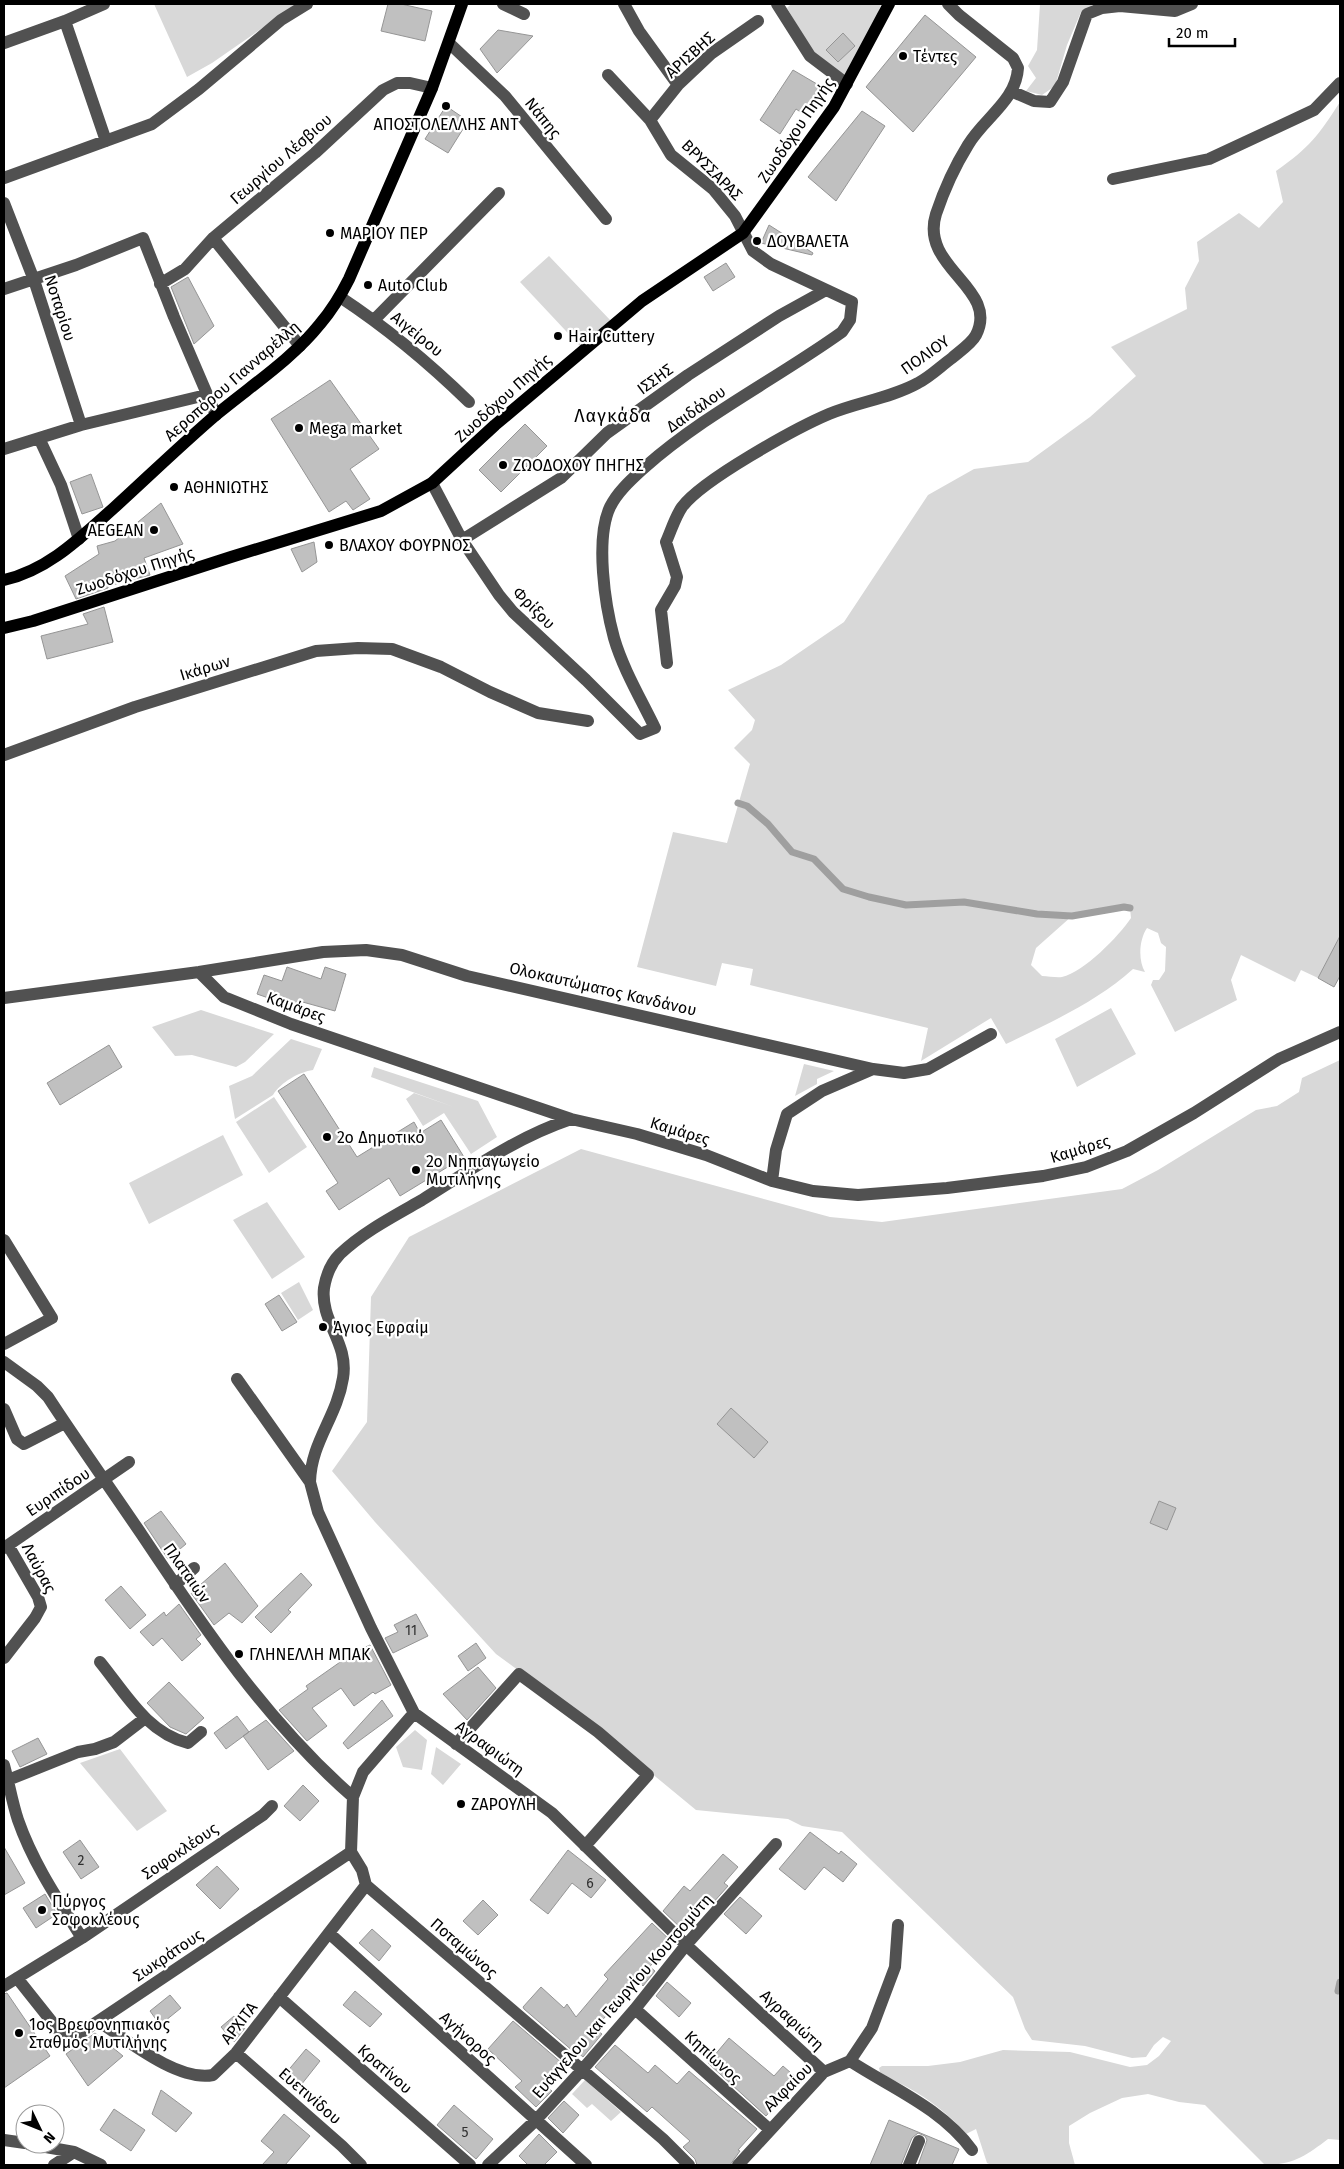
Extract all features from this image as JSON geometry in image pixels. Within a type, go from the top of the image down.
[{"type":"main road","name":"Αεροπόρου Γιανναρέλλη","points":[[4,580],[27,574],[42,566],[79,539],[216,415],[300,346],[320,324],[340,297],[432,88],[450,43],[462,4]]},
{"type":"main road","name":"Ζωοδόχου Πηγής","points":[[4,628],[33,621],[231,556],[381,512],[432,483],[495,425],[642,301],[743,233],[829,115],[889,4]]},
{"type":"street","points":[[4,43],[65,21],[104,4]]},
{"type":"street","points":[[4,178],[152,124],[199,89],[281,20],[307,4]]},
{"type":"street","points":[[503,4],[524,14]]},
{"type":"street","points":[[624,4],[639,31],[678,85]]},
{"type":"street","points":[[777,4],[810,56],[847,84]]},
{"type":"street","name":"ΠΟΛΙΟΥ","points":[[667,663],[661,610],[675,586],[677,577],[666,542],[683,507],[713,480],[798,429],[830,414],[918,383],[958,353],[976,336],[980,322],[975,295],[943,259],[935,243],[932,229],[944,191],[968,144],[1013,92],[1018,68],[1013,58],[948,4]]},
{"type":"street","points":[[1013,92],[1034,101],[1050,102],[1063,82],[1087,14],[1102,8],[1120,6],[1175,12],[1192,4]]},
{"type":"street","points":[[65,21],[106,141]]},
{"type":"street","name":"ΑΡΙΣΒΗΣ","points":[[650,120],[678,85],[712,53],[758,21]]},
{"type":"street","name":"Νάπης","points":[[450,43],[505,96],[606,219]]},
{"type":"street","name":"ΒΡΥΣΣΑΡΑΣ","points":[[608,75],[650,120],[671,155],[713,189],[735,216],[753,251],[771,264],[852,302]]},
{"type":"street","name":"Γεωργίου Λέσβιου","points":[[160,284],[185,269],[213,238],[315,153],[383,90],[397,83],[410,82],[432,88]]},
{"type":"street","points":[[1113,178],[1209,159],[1314,110],[1340,83]]},
{"type":"street","points":[[374,320],[499,193]]},
{"type":"street","name":"Νοταρίου","points":[[4,203],[34,280],[81,425]]},
{"type":"street","points":[[4,289],[34,280],[143,238],[160,284],[216,415]]},
{"type":"street","points":[[213,238],[300,346]]},
{"type":"street","name":"ΙΣΣΗΣ","points":[[462,540],[561,478],[607,433],[688,375],[779,316],[826,290]]},
{"type":"street","name":"Αιγείρου","points":[[340,297],[374,320],[426,360],[469,402]]},
{"type":"street","name":"Δαιδάλου","points":[[640,734],[655,728],[614,638],[603,572],[603,534],[609,509],[616,496],[631,480],[700,424],[842,332],[850,320],[852,302]]},
{"type":"street","points":[[4,449],[81,425],[206,395]]},
{"type":"street","points":[[39,438],[61,485],[79,539]]},
{"type":"street","name":"Φρίξου","points":[[432,483],[462,540],[513,612],[586,680],[640,734]]},
{"type":"street","name":"Ικάρων","points":[[4,755],[135,707],[316,651],[358,648],[392,649],[421,659],[538,713],[588,721]]},
{"type":"street","name":"Ολοκαυτώματος Κανδάνου","points":[[199,972],[323,952],[366,950],[402,955],[468,976],[873,1069],[904,1073],[928,1069],[991,1034]]},
{"type":"street","points":[[4,998],[199,972]]},
{"type":"street","name":"Καμάρες","points":[[199,972],[224,997],[283,1020],[571,1119],[637,1134],[706,1155],[772,1181],[812,1191],[858,1195],[966,1186],[1042,1176],[1086,1167],[1127,1150],[1194,1113],[1280,1059],[1340,1032]]},
{"type":"street","points":[[772,1181],[776,1150],[787,1114],[822,1092],[873,1069]]},
{"type":"street","points":[[310,1482],[312,1459],[338,1400],[345,1366],[343,1351],[324,1304],[324,1288],[331,1266],[340,1255],[406,1209],[541,1129],[571,1119]]},
{"type":"street","points":[[4,1240],[52,1318],[4,1344]]},
{"type":"street","name":"Πλαταιών","points":[[4,1362],[48,1397],[175,1585],[262,1703],[317,1766],[353,1797]]},
{"type":"street","name":"Αγραφιώτη","points":[[236,1378],[310,1482],[318,1512],[371,1628],[414,1713],[552,1813],[686,1945],[824,2072]]},
{"type":"street","points":[[4,1409],[17,1439],[24,1444],[65,1423]]},
{"type":"street","name":"Ευριπίδου","points":[[6,1546],[129,1462]]},
{"type":"street","name":"Λαύρας","points":[[4,1658],[35,1618],[41,1607],[38,1597],[6,1546]]},
{"type":"street","points":[[175,1585],[194,1568]]},
{"type":"street","points":[[100,1662],[144,1719],[172,1739],[188,1743],[201,1732]]},
{"type":"street","points":[[456,1744],[519,1674],[598,1732],[648,1775],[585,1846]]},
{"type":"street","points":[[351,1852],[353,1797],[364,1772],[414,1713]]},
{"type":"street","points":[[8,1780],[78,1752],[96,1749],[114,1742],[144,1719]]},
{"type":"street","points":[[4,1765],[17,1818],[27,1843],[39,1868],[82,1938]]},
{"type":"street","name":"Σοφοκλέους","points":[[4,1986],[82,1938],[263,1815],[272,1806]]},
{"type":"street","name":"Ευάγγελου και Γεωργίου Κουτσομύτη","points":[[488,2165],[535,2121],[582,2070],[635,2009],[686,1945],[776,1844]]},
{"type":"street","name":"Ποταμώνος","points":[[351,1852],[362,1870],[366,1885],[663,2139],[689,2165]]},
{"type":"street","name":"Σωκράτους","points":[[17,1978],[66,2038],[73,2038],[351,1852]]},
{"type":"street","name":"ΑΡΧΙΤΑ","points":[[98,2020],[165,2064],[194,2075],[213,2075],[236,2053],[330,1934],[366,1885]]},
{"type":"street","points":[[898,1925],[895,1968],[872,2028],[850,2061],[932,2110],[962,2136],[972,2150]]},
{"type":"street","name":"Αγήνορος","points":[[330,1934],[586,2165]]},
{"type":"street","name":"Κρατίνου","points":[[279,1997],[470,2165]]},
{"type":"street","name":"Κηπίωνος","points":[[635,2009],[770,2129]]},
{"type":"street","name":"Ευετινίδου","points":[[236,2053],[361,2165]]},
{"type":"street","name":"Αλφαίου","points":[[738,2165],[824,2072],[850,2061]]},
{"type":"street","points":[[909,2165],[919,2141]]},
{"type":"street","points":[[65,2150],[74,2152],[101,2165]]},
{"type":"street","points":[[54,2165],[74,2152]]},
{"type":"shaded area","points":[[154,4],[297,4],[212,63],[187,77]]},
{"type":"shaded area","points":[[791,4],[881,4],[877,17],[844,78],[813,52],[787,8]]},
{"type":"shaded area","points":[[1040,4],[1094,4],[1081,12],[1067,45],[1055,86],[1042,95],[1026,91],[1036,78],[1028,66],[1037,50]]},
{"type":"shaded area","points":[[1340,102],[1340,959],[1331,954],[1318,978],[1301,970],[1295,982],[1241,955],[1231,980],[1237,1000],[1175,1032],[1151,985],[1153,980],[1159,980],[1165,971],[1166,947],[1161,943],[1158,933],[1147,928],[1142,938],[1140,950],[1141,962],[1145,972],[1133,969],[1088,1002],[1006,1044],[991,1018],[921,1061],[928,1028],[750,985],[753,969],[722,963],[716,986],[637,967],[673,832],[727,843],[750,764],[734,748],[752,730],[755,720],[728,690],[781,665],[844,622],[928,495],[974,469],[1028,462],[1090,417],[1136,376],[1111,347],[1187,309],[1185,288],[1199,261],[1197,242],[1239,213],[1259,228],[1283,202],[1276,171],[1305,148]],"holes":[[[1124,907],[1130,908],[1131,918],[1118,934],[1090,961],[1071,974],[1062,977],[1042,976],[1031,965],[1036,948],[1072,916]]]},
{"type":"shaded area","points":[[549,256],[611,321],[580,346],[520,282]]},
{"type":"shaded area","points":[[1111,1008],[1136,1054],[1077,1087],[1055,1039]]},
{"type":"shaded area","points":[[201,1010],[274,1034],[245,1062],[236,1067],[192,1055],[175,1056],[152,1027]]},
{"type":"shaded area","points":[[291,1039],[322,1049],[313,1070],[291,1078],[276,1090],[273,1095],[235,1119],[229,1086],[252,1076]]},
{"type":"shaded area","points":[[1340,1060],[1340,2140],[1328,2139],[1313,2150],[1292,2161],[1265,2165],[1205,2105],[1179,2102],[1148,2094],[1122,2098],[1090,2113],[1069,2126],[1069,2143],[1075,2165],[991,2165],[987,2163],[976,2129],[966,2134],[939,2108],[880,2072],[879,2068],[882,2066],[928,2066],[960,2062],[1003,2050],[1070,2052],[1130,2067],[1147,2065],[1159,2056],[1171,2041],[1163,2037],[1154,2045],[1146,2057],[1132,2058],[1085,2046],[1032,2040],[1025,2029],[1013,1997],[842,1832],[802,1826],[788,1819],[696,1810],[599,1730],[496,1654],[375,1522],[332,1471],[367,1422],[371,1297],[409,1237],[581,1149],[830,1217],[882,1222],[1122,1189],[1158,1170],[1256,1110],[1277,1106],[1299,1092],[1302,1078]]},
{"type":"shaded area","points":[[804,1064],[834,1071],[817,1079],[817,1084],[795,1096]]},
{"type":"shaded area","points":[[374,1067],[478,1101],[497,1137],[471,1154],[444,1113],[423,1126],[406,1099],[414,1093],[454,1107],[371,1077]]},
{"type":"shaded area","points":[[274,1097],[307,1147],[269,1173],[236,1122]]},
{"type":"shaded area","points":[[223,1135],[243,1175],[149,1224],[129,1183]]},
{"type":"shaded area","points":[[267,1202],[305,1257],[272,1279],[233,1220]]},
{"type":"shaded area","points":[[299,1282],[313,1310],[298,1320],[281,1293]]},
{"type":"shaded area","points":[[415,1730],[427,1740],[422,1770],[403,1767],[396,1747]]},
{"type":"shaded area","points":[[436,1747],[461,1764],[443,1785],[431,1774]]},
{"type":"shaded area","points":[[120,1749],[167,1811],[137,1831],[80,1763]]},
{"type":"shaded area","points":[[585,2080],[621,2112],[611,2121],[592,2104],[587,2108],[572,2094]]},
{"type":"building","points":[[388,4],[401,4],[432,11],[425,41],[381,31]]},
{"type":"building","points":[[925,15],[976,57],[913,132],[866,87]]},
{"type":"building","points":[[498,30],[533,36],[497,73],[480,49]]},
{"type":"building","points":[[843,33],[855,46],[838,62],[826,50]]},
{"type":"building","points":[[793,70],[822,87],[805,115],[796,109],[780,134],[760,120]]},
{"type":"building","points":[[446,106],[468,121],[448,153],[425,139]]},
{"type":"building","points":[[862,111],[885,126],[836,201],[808,177]]},
{"type":"building","points":[[769,225],[813,253],[812,255],[761,243]]},
{"type":"building","points":[[726,263],[735,277],[713,291],[704,277]]},
{"type":"building","points":[[188,277],[214,326],[194,344],[171,287]]},
{"type":"building","points":[[330,380],[379,449],[350,469],[370,499],[353,510],[346,501],[329,512],[271,419]]},
{"type":"building","points":[[525,424],[547,446],[501,492],[479,470]]},
{"type":"building","points":[[91,474],[103,507],[82,514],[70,482]]},
{"type":"building","points":[[161,503],[183,544],[144,558],[150,575],[108,586],[108,588],[76,599],[65,576],[99,554],[97,546],[115,541]]},
{"type":"building","points":[[314,542],[317,562],[302,572],[291,549]]},
{"type":"building","points":[[104,607],[113,642],[47,659],[41,636],[88,624],[83,614]]},
{"type":"building","points":[[1340,936],[1340,976],[1334,987],[1318,978]]},
{"type":"building","points":[[287,967],[321,979],[325,967],[346,974],[335,1011],[299,1001],[297,1008],[257,994],[264,975],[282,981]]},
{"type":"building","points":[[109,1045],[122,1067],[60,1105],[47,1083]]},
{"type":"building","points":[[304,1074],[357,1157],[414,1122],[420,1133],[441,1120],[464,1157],[400,1196],[389,1178],[339,1210],[326,1191],[338,1183],[278,1091]]},
{"type":"building","points":[[279,1295],[297,1322],[282,1331],[265,1304]]},
{"type":"building","points":[[731,1408],[768,1442],[754,1458],[717,1424]]},
{"type":"building","points":[[1159,1501],[1176,1508],[1167,1530],[1150,1523]]},
{"type":"building","points":[[161,1511],[186,1544],[168,1559],[144,1523]]},
{"type":"building","points":[[225,1563],[258,1606],[242,1623],[229,1613],[214,1625],[191,1593]]},
{"type":"building","points":[[301,1573],[312,1585],[288,1610],[291,1612],[271,1633],[255,1617]]},
{"type":"building","points":[[121,1586],[146,1615],[130,1629],[105,1600]]},
{"type":"building","points":[[179,1604],[201,1635],[196,1639],[201,1644],[182,1661],[162,1638],[153,1646],[140,1632],[164,1612],[166,1616]]},
{"type":"building","points":[[416,1614],[428,1636],[393,1653],[385,1638],[398,1632],[394,1625]]},
{"type":"building","points":[[476,1643],[486,1658],[468,1671],[458,1656]]},
{"type":"building","points":[[370,1645],[391,1685],[375,1694],[373,1692],[354,1706],[341,1688],[312,1708],[327,1726],[307,1741],[279,1710],[308,1689],[306,1686],[353,1653]]},
{"type":"building","points":[[478,1667],[496,1688],[467,1720],[443,1694]]},
{"type":"building","points":[[169,1682],[204,1718],[186,1734],[170,1727],[147,1703]]},
{"type":"building","points":[[382,1700],[393,1716],[348,1749],[343,1743]]},
{"type":"building","points":[[237,1716],[249,1732],[226,1749],[214,1733]]},
{"type":"building","points":[[266,1720],[294,1751],[268,1770],[243,1736]]},
{"type":"building","points":[[38,1738],[47,1754],[20,1767],[12,1751]]},
{"type":"building","points":[[303,1785],[319,1801],[300,1821],[284,1806]]},
{"type":"building","points":[[810,1832],[839,1854],[841,1851],[857,1864],[843,1882],[824,1867],[805,1890],[779,1869]]},
{"type":"building","points":[[80,1840],[99,1867],[81,1879],[63,1852]]},
{"type":"building","points":[[4,1847],[25,1883],[4,1895]]},
{"type":"building","points":[[568,1850],[606,1880],[591,1898],[572,1883],[548,1914],[530,1900]]},
{"type":"building","points":[[723,1854],[738,1867],[724,1883],[728,1886],[712,1904],[709,1901],[683,1930],[663,1911],[684,1886],[690,1891]]},
{"type":"building","points":[[217,1866],[239,1889],[220,1909],[196,1885]]},
{"type":"building","name":"Πύργος Σοφοκλέους","points":[[45,1894],[57,1914],[36,1928],[23,1908]]},
{"type":"building","points":[[740,1897],[762,1916],[746,1934],[724,1914]]},
{"type":"building","points":[[483,1900],[498,1915],[478,1935],[463,1921]]},
{"type":"building","points":[[652,1923],[672,1942],[651,1965],[650,1967],[655,1971],[643,1986],[638,1981],[595,2028],[602,2034],[583,2057],[576,2051],[574,2052],[524,2009],[523,2007],[541,1987],[564,2008],[567,2004],[576,2017],[608,1979],[604,1975]]},
{"type":"building","points":[[372,1929],[391,1946],[379,1961],[359,1943]]},
{"type":"building","points":[[667,1982],[691,2003],[679,2017],[656,1996]]},
{"type":"building","points":[[355,1991],[382,2014],[370,2027],[343,2005]]},
{"type":"building","name":"1ος Βρεφονηπιακός Σταθμός Μυτιλήνης","points":[[7,1993],[50,2056],[4,2088],[4,1994]]},
{"type":"building","points":[[170,1995],[181,2008],[160,2025],[150,2011]]},
{"type":"building","points":[[234,2016],[245,2028],[234,2042],[221,2027]]},
{"type":"building","points":[[513,2021],[563,2064],[545,2084],[552,2091],[536,2107],[515,2087],[522,2081],[488,2049]]},
{"type":"building","points":[[95,2033],[123,2056],[88,2086],[66,2054]]},
{"type":"building","points":[[729,2038],[774,2076],[783,2066],[799,2080],[766,2116],[708,2063]]},
{"type":"building","points":[[615,2045],[648,2073],[655,2065],[677,2084],[689,2071],[757,2129],[738,2150],[740,2151],[730,2165],[697,2165],[695,2159],[683,2147],[690,2141],[652,2107],[647,2112],[595,2067]]},
{"type":"building","points":[[306,2049],[320,2061],[301,2085],[286,2073]]},
{"type":"building","points":[[161,2090],[192,2113],[176,2132],[152,2114]]},
{"type":"building","points":[[564,2101],[579,2115],[563,2133],[548,2118]]},
{"type":"building","points":[[454,2105],[493,2139],[476,2159],[437,2125]]},
{"type":"building","points":[[114,2109],[145,2130],[131,2151],[100,2130]]},
{"type":"building","points":[[284,2114],[310,2136],[285,2165],[262,2165],[274,2152],[261,2141]]},
{"type":"building","points":[[889,2120],[959,2149],[952,2165],[918,2165],[927,2140],[925,2136],[918,2133],[912,2138],[901,2165],[870,2165]]},
{"type":"building","points":[[539,2134],[557,2152],[544,2165],[528,2165],[519,2156]]},
{"type":"waterway","points":[[738,803],[747,806],[768,824],[792,852],[814,859],[843,889],[869,897],[906,905],[964,902],[1037,914],[1072,916],[1124,907],[1130,908]]},
{"type":"waterway","points":[[1338,1991],[1340,1982]]},
{"type":"place","name":"Τέντες","points":[[903,56]]},
{"type":"place","name":"ΑΠΟΣΤΟΛΕΛΛΗΣ ΑΝΤ","points":[[446,106]]},
{"type":"place","name":"ΜΑΡΙΟΥ ΠΕΡ","points":[[330,233]]},
{"type":"place","name":"ΔΟΥΒΑΛΕΤΑ","points":[[757,241]]},
{"type":"place","name":"Auto Club","points":[[368,285]]},
{"type":"place","name":"Hair Cuttery","points":[[558,336]]},
{"type":"place","name":"Mega market","points":[[299,428]]},
{"type":"place","name":"ΖΩΟΔΟΧΟΥ ΠΗΓΗΣ","points":[[503,465]]},
{"type":"place","name":"ΑΘΗΝΙΩΤΗΣ","points":[[174,487]]},
{"type":"place","name":"AEGEAN","points":[[154,530]]},
{"type":"place","name":"ΒΛΑΧΟΥ ΦΟΥΡΝΟΣ","points":[[329,545]]},
{"type":"place","name":"2ο Δημοτικό","points":[[327,1137]]},
{"type":"place","name":"2ο Νηπιαγωγείο Μυτιλήνης","points":[[416,1170]]},
{"type":"place","name":"Άγιος Εφραίμ","points":[[323,1327]]},
{"type":"place","name":"ΓΛΗΝΕΛΛΗ ΜΠΑΚ","points":[[239,1654]]},
{"type":"place","name":"ΖΑΡΟΥΛΗ","points":[[461,1804]]},
{"type":"place","name":"Πύργος Σοφοκλέους","points":[[42,1910]]},
{"type":"place","name":"1ος Βρεφονηπιακός Σταθμός Μυτιλήνης","points":[[19,2033]]},
{"type":"district","name":"Λαγκάδα","points":[[613,416]]}]
